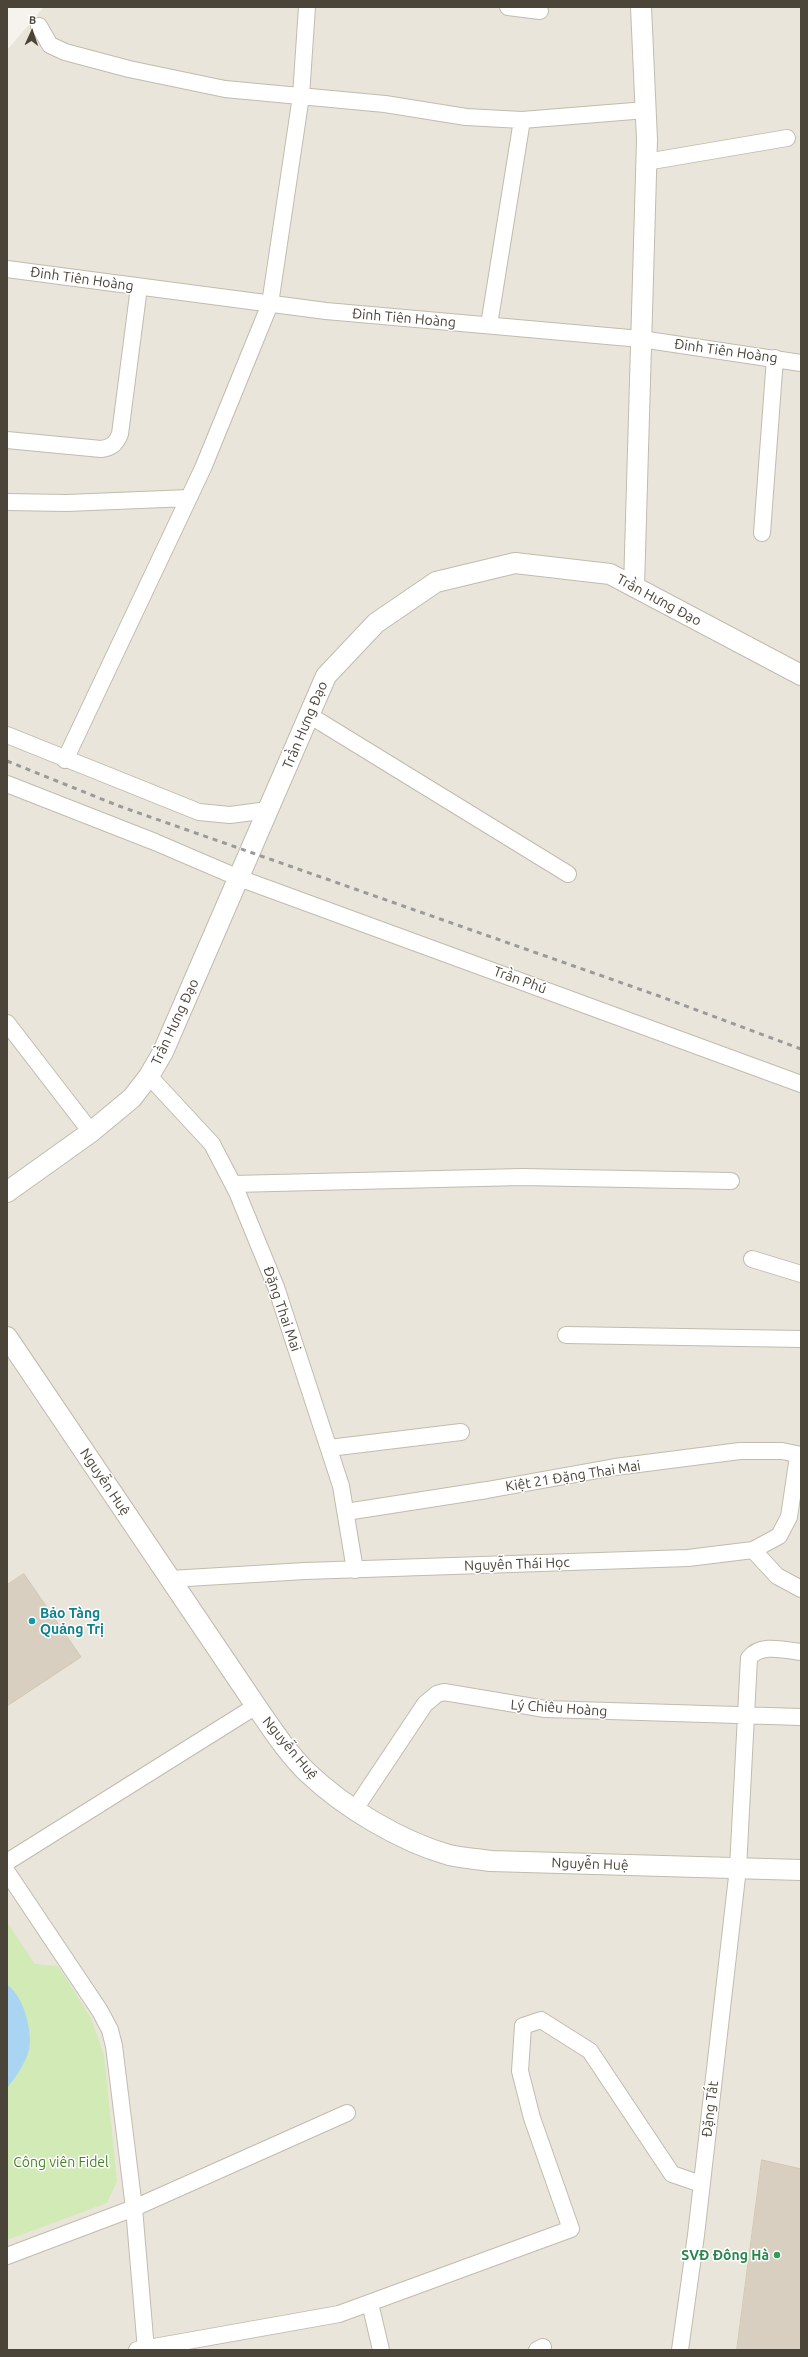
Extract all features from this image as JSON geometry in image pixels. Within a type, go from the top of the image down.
[{"type":"street","points":[[65,760],[204,468],[270,304],[301,96],[307,7]]},
{"type":"street","points":[[508,7],[540,11]]},
{"type":"street","points":[[634,587],[646,162],[646,110],[641,7]]},
{"type":"street","points":[[39,26],[50,45],[80,56],[129,69],[225,89],[385,104],[466,118],[522,120],[646,110]]},
{"type":"street","points":[[489,325],[522,120]]},
{"type":"street","points":[[646,162],[787,138]]},
{"type":"street","name":"Đinh Tiên Hoàng","points":[[7,269],[270,304],[641,339],[801,363]]},
{"type":"street","points":[[7,440],[101,449],[108,449],[117,442],[120,434],[139,287]]},
{"type":"street","points":[[762,533],[775,358]]},
{"type":"street","points":[[7,502],[67,503],[189,498]]},
{"type":"street","name":"Trần Hưng Đạo","points":[[7,1192],[91,1132],[132,1098],[149,1076],[163,1052],[326,676],[376,623],[436,582],[515,563],[610,574],[801,675]]},
{"type":"street","points":[[309,715],[568,874]]},
{"type":"street","points":[[7,735],[65,760],[199,812],[230,815],[268,810]]},
{"type":"street","name":"Trần Phú","points":[[7,784],[155,842],[239,878],[801,1084]]},
{"type":"street","points":[[7,1023],[91,1132]]},
{"type":"street","name":"Đặng Thai Mai","points":[[149,1076],[212,1144],[233,1184],[276,1287],[341,1486],[356,1570]]},
{"type":"street","points":[[233,1184],[522,1177],[731,1181]]},
{"type":"street","points":[[752,1259],[801,1274]]},
{"type":"street","points":[[566,1335],[801,1338]]},
{"type":"street","name":"Nguyễn Huệ","points":[[7,1337],[170,1580],[284,1745],[308,1773],[341,1801],[407,1839],[450,1855],[491,1861],[801,1870]]},
{"type":"street","points":[[328,1448],[461,1432]]},
{"type":"street","name":"Kiệt 21 Đặng Thai Mai","points":[[346,1512],[487,1490],[615,1467],[740,1451],[782,1451],[801,1455]]},
{"type":"street","name":"Nguyễn Thái Học","points":[[170,1580],[356,1570],[688,1558],[753,1550],[779,1536],[789,1517],[797,1464],[801,1460]]},
{"type":"street","points":[[753,1550],[777,1576],[801,1590]]},
{"type":"street","name":"Đặng Tất","points":[[680,2350],[696,2235],[738,1868],[749,1658],[754,1652],[763,1648],[801,1652]]},
{"type":"street","name":"Lý Chiêu Hoàng","points":[[356,1809],[426,1704],[437,1694],[444,1692],[545,1709],[801,1717]]},
{"type":"street","points":[[7,1862],[256,1706]]},
{"type":"street","points":[[7,1872],[100,2011],[110,2030],[114,2046],[134,2208],[143,2349],[339,2314],[571,2228],[532,2118],[520,2071],[523,2026],[541,2020],[590,2051],[672,2174],[701,2184]]},
{"type":"street","points":[[7,2256],[134,2208],[347,2113]]},
{"type":"street","points":[[370,2303],[381,2350]]},
{"type":"shaded area","points":[[44,7],[801,7],[801,2350],[7,2350],[7,50]]},
{"type":"green space","name":"Công viên Fidel","points":[[7,1922],[35,1964],[58,1966],[91,2018],[104,2055],[117,2181],[107,2203],[7,2240]]},
{"type":"water","points":[[7,1985],[18,1996],[26,2014],[30,2042],[29,2050],[23,2065],[7,2088]]},
{"type":"building","name":"Bảo Tàng Quảng Trị","points":[[24,1574],[81,1657],[7,1706],[7,1585]]},
{"type":"building","name":"SVĐ Đông Hà","points":[[762,2160],[801,2169],[801,2350],[737,2350]]},
{"type":"railway","points":[[7,761],[119,806],[659,996],[801,1049]]},
{"type":"place","name":"Bảo Tàng Quảng Trị","points":[[32,1621]]},
{"type":"place","name":"SVĐ Đông Hà","points":[[777,2255]]}]
